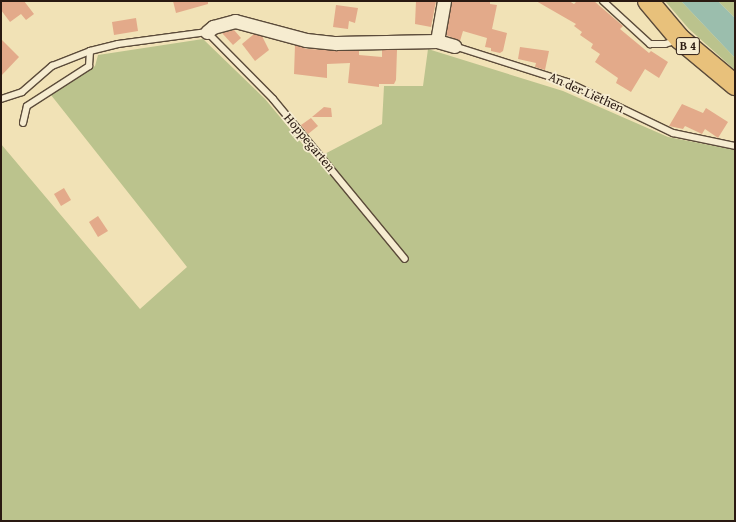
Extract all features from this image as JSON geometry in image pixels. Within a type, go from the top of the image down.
[{"type":"main road","name":"B 4","points":[[648,1],[680,39],[735,85]]},
{"type":"street","points":[[207,32],[213,27],[235,21],[306,40],[336,43],[437,41],[444,1]]},
{"type":"street","name":"An der Liethen","points":[[437,41],[454,46]]},
{"type":"lane","points":[[604,1],[650,44],[665,44],[680,39]]},
{"type":"lane","points":[[1,99],[22,92],[52,66],[90,51],[118,44],[207,32]]},
{"type":"lane","name":"Hoppegarten","points":[[207,32],[273,100],[405,259]]},
{"type":"lane","name":"An der Liethen","points":[[454,46],[567,82],[673,133],[735,146]]},
{"type":"lane","points":[[23,123],[27,106],[89,66],[90,51]]},
{"type":"green space","points":[[665,1],[681,1],[735,58],[735,70],[689,29]]},
{"type":"green space","points":[[718,1],[735,1],[735,18]]},
{"type":"green space","points":[[203,39],[265,99],[315,159],[382,124],[384,86],[423,86],[428,49],[563,91],[668,137],[735,150],[735,521],[1,521],[1,144],[140,309],[187,267],[51,95],[95,66],[98,55]]},
{"type":"shaded area","points":[[681,1],[718,1],[735,18],[735,58]]},
{"type":"building","points":[[1,1],[24,1],[34,14],[26,20],[21,14],[10,22],[1,10]]},
{"type":"building","points":[[173,1],[208,1],[208,4],[176,13]]},
{"type":"building","points":[[416,1],[436,1],[431,27],[415,24]]},
{"type":"building","points":[[452,1],[490,1],[490,4],[497,5],[492,29],[507,33],[503,51],[500,53],[491,51],[491,48],[485,47],[487,38],[463,31],[460,41],[446,35]]},
{"type":"building","points":[[536,1],[569,1],[574,4],[577,1],[594,1],[623,26],[620,29],[649,53],[651,51],[668,62],[659,78],[645,69],[631,92],[616,83],[618,78],[595,62],[600,54],[591,48],[593,44],[580,35],[582,32],[574,26],[576,24]]},
{"type":"building","points":[[336,5],[358,8],[355,23],[349,21],[348,29],[333,27]]},
{"type":"building","points":[[136,18],[138,31],[114,35],[112,22]]},
{"type":"building","points":[[234,30],[241,38],[233,45],[222,33]]},
{"type":"building","points":[[254,34],[262,36],[269,50],[255,61],[242,44]]},
{"type":"building","points":[[1,39],[19,57],[1,76]]},
{"type":"building","points":[[295,45],[307,49],[359,51],[359,55],[382,57],[382,50],[397,50],[396,80],[394,84],[379,84],[379,87],[348,83],[350,63],[327,64],[327,78],[294,74]]},
{"type":"building","points":[[520,47],[549,51],[545,70],[535,67],[536,63],[518,59]]},
{"type":"building","points":[[682,104],[703,113],[706,108],[728,122],[718,138],[705,129],[702,134],[685,126],[683,129],[669,126]]},
{"type":"building","points":[[324,107],[331,108],[332,117],[312,117]]},
{"type":"building","points":[[311,118],[318,126],[308,134],[301,125]]},
{"type":"building","points":[[64,188],[71,200],[61,206],[54,194]]},
{"type":"building","points":[[98,216],[108,231],[98,237],[89,222]]}]
